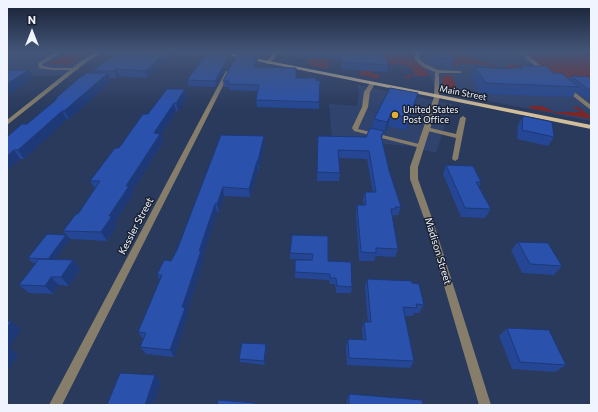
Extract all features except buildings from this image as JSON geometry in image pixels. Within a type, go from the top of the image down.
[{"type":"main road","name":"Main Street","points":[[309,71],[591,127]]},
{"type":"street","points":[[7,123],[72,71]]},
{"type":"street","name":"Kessler Street","points":[[55,405],[229,71]]},
{"type":"street","name":"Madison Street","points":[[437,71],[437,97],[414,167],[414,178],[429,221],[485,405]]},
{"type":"street","points":[[442,71],[460,72]]},
{"type":"street","points":[[544,71],[552,78]]},
{"type":"street","points":[[372,84],[367,92],[364,107],[355,128],[356,130],[420,146]]},
{"type":"street","points":[[564,86],[591,108]]},
{"type":"street","points":[[455,159],[464,118]]},
{"type":"street","points":[[426,129],[459,137]]},
{"type":"shaded area","points":[[7,71],[73,71],[66,76],[7,75]]},
{"type":"shaded area","points":[[360,71],[371,71],[372,74],[378,74],[380,79],[360,75]]},
{"type":"shaded area","points":[[413,71],[427,71],[429,76],[410,76],[411,79],[405,77],[406,76],[415,75]]},
{"type":"shaded area","points":[[427,71],[591,71],[591,121],[437,91]]},
{"type":"shaded area","points":[[551,71],[591,71],[591,84],[579,84]]},
{"type":"shaded area","points":[[446,75],[452,76],[458,93],[466,92],[468,96],[447,92],[441,79]]},
{"type":"shaded area","points":[[357,85],[452,104],[436,153],[410,146],[332,140],[329,104],[357,106],[359,92]]},
{"type":"shaded area","points":[[530,106],[542,106],[554,112],[582,112],[572,107],[578,107],[589,115],[591,119],[533,109],[529,108]]},
{"type":"place","name":"United States Post Office","points":[[395,115]]}]
